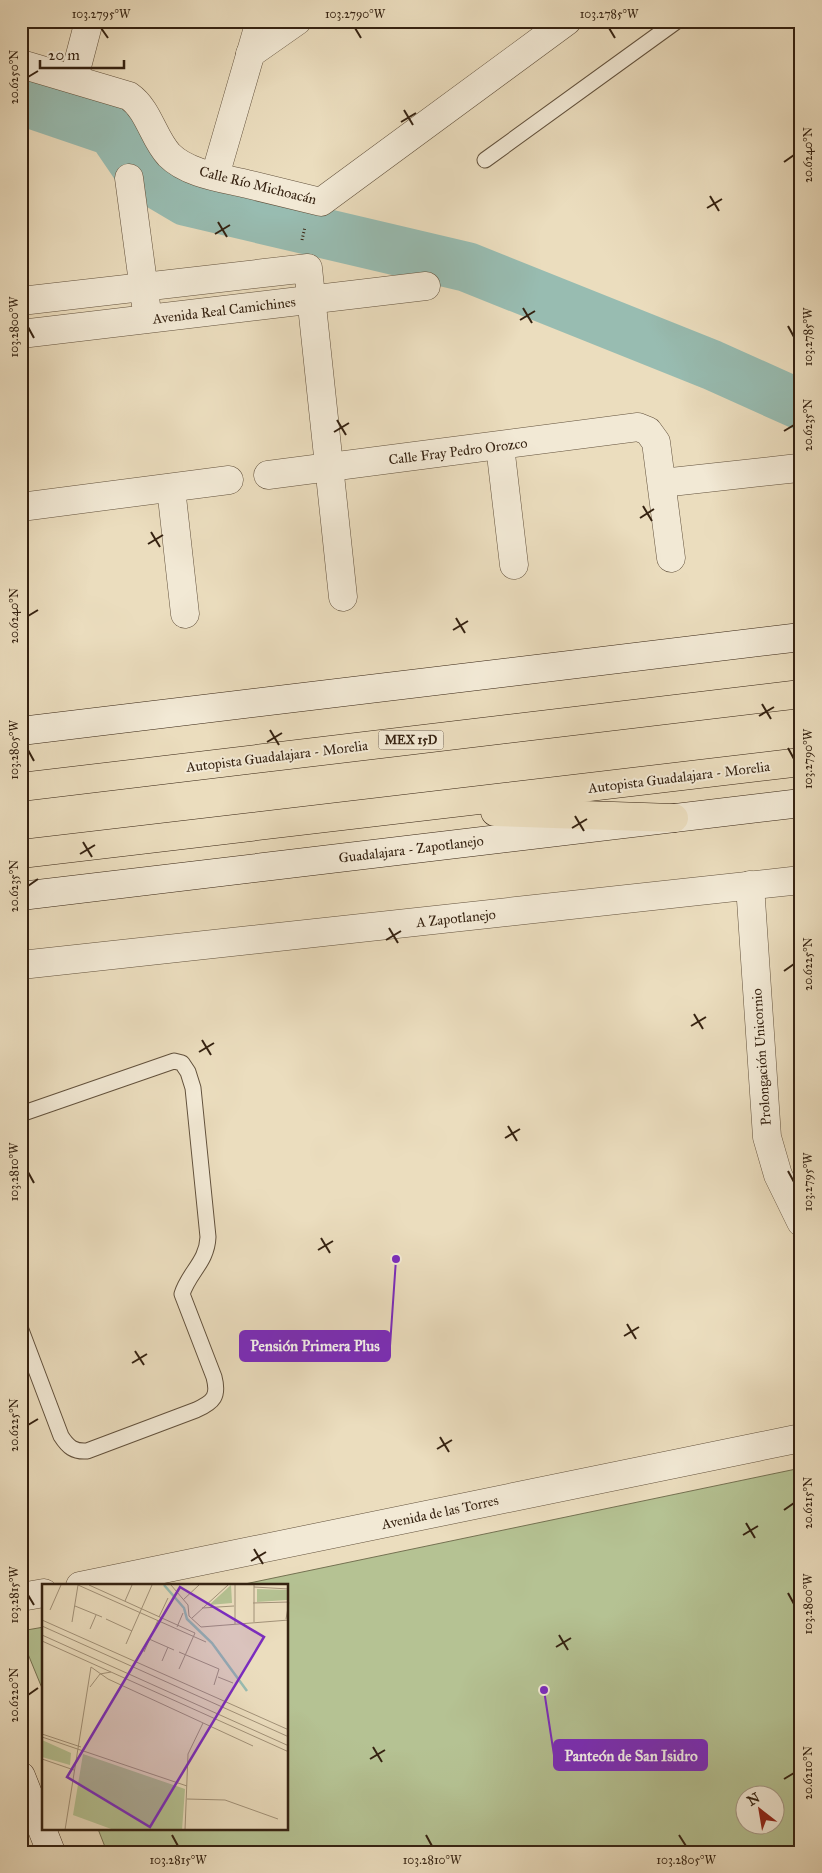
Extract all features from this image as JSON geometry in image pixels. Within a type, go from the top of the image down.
[{"type":"highway","name":"Autopista Guadalajara - Morelia","points":[[21,786],[801,694]]},
{"type":"highway","name":"Autopista Guadalajara - Morelia","points":[[21,854],[801,762]]},
{"type":"highway","points":[[401,809],[674,818]]},
{"type":"street","points":[[74,78],[89,21]]},
{"type":"street","points":[[215,176],[260,21]]},
{"type":"street","points":[[250,54],[297,21]]},
{"type":"street","name":"Calle Río Michoacán","points":[[21,64],[74,78],[129,96],[141,107],[172,158],[187,167],[215,176],[321,202],[560,23]]},
{"type":"street","points":[[129,178],[148,319]]},
{"type":"street","points":[[21,301],[144,286],[305,255],[343,597]]},
{"type":"street","name":"Avenida Real Camichines","points":[[21,334],[426,286]]},
{"type":"street","name":"Calle Fray Pedro Orozco","points":[[268,475],[638,427],[648,431],[656,442],[662,483]]},
{"type":"street","points":[[500,446],[514,565]]},
{"type":"street","points":[[671,558],[662,483],[798,468]]},
{"type":"street","points":[[21,507],[229,480]]},
{"type":"street","points":[[170,488],[185,614]]},
{"type":"street","points":[[21,731],[801,637]]},
{"type":"street","name":"Guadalajara - Zapotlanejo","points":[[21,896],[801,803]]},
{"type":"street","name":"A Zapotlanejo","points":[[21,965],[801,880]]},
{"type":"street","name":"Prolongación Unicornio","points":[[750,885],[767,1137],[778,1176],[801,1222]]},
{"type":"street","name":"Avenida de las Torres","points":[[90,1584],[801,1438]]},
{"type":"street","points":[[21,1598],[42,1593]]},
{"type":"street","points":[[23,1788],[51,1852]]},
{"type":"lane","points":[[485,160],[677,21]]},
{"type":"lane","points":[[21,1114],[174,1061],[182,1063],[188,1072],[193,1088],[208,1248],[204,1258],[184,1287],[182,1294],[214,1377],[217,1388],[215,1398],[206,1406],[196,1410],[87,1451],[79,1452],[66,1444],[61,1436],[21,1330]]},
{"type":"path","points":[[305,255],[307,220]]},
{"type":"green space","points":[[801,1468],[801,1852],[107,1852],[98,1830],[289,1830],[289,1584],[245,1584]]},
{"type":"green space","points":[[42,1627],[42,1688],[21,1637],[21,1631]]},
{"type":"waterway","points":[[21,100],[112,131],[142,175],[186,201],[467,267],[712,365],[801,405]]},
{"type":"place","name":"Pensión Primera Plus","points":[[396,1259]]},
{"type":"place","name":"Panteón de San Isidro","points":[[544,1690]]}]
